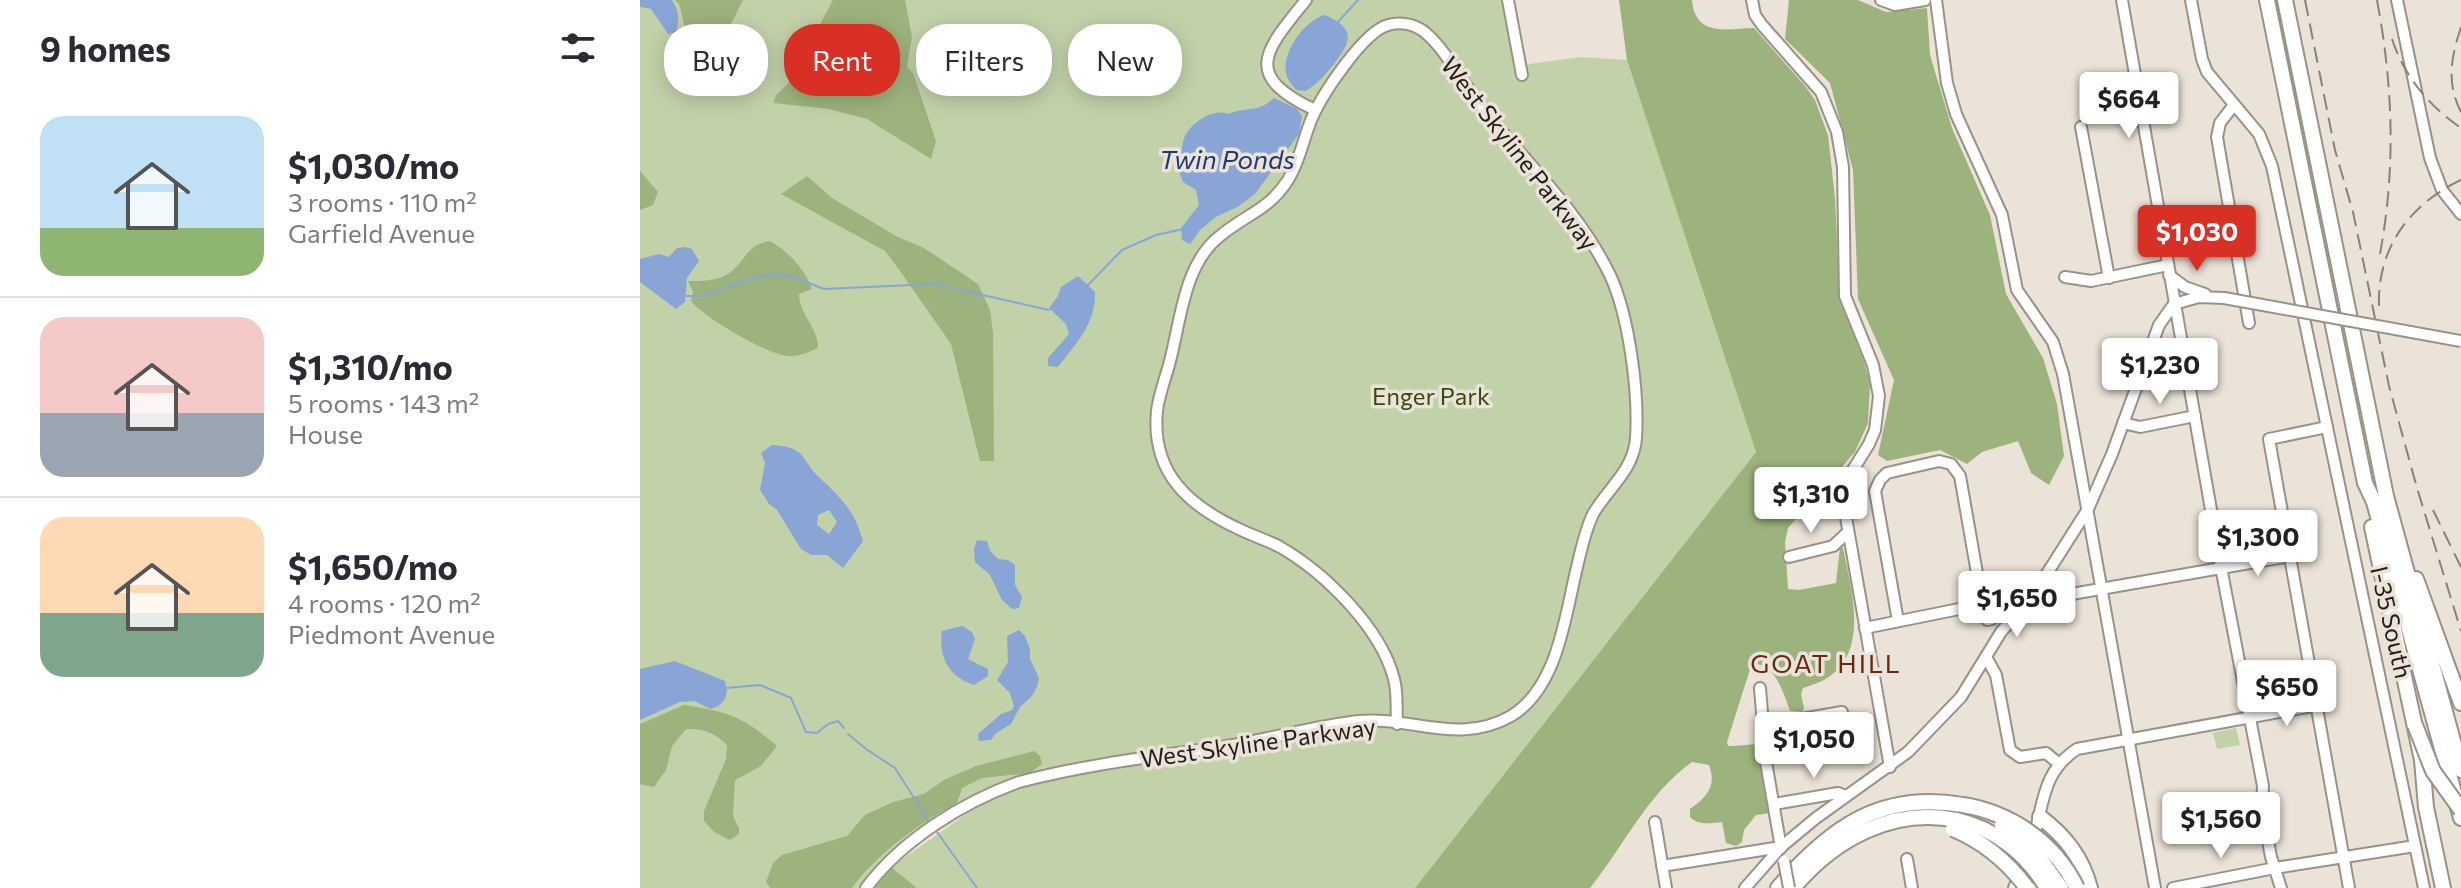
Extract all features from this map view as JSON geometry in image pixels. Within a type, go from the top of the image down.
[{"type":"highway","points":[[2267,0],[2365,483],[2374,502],[2461,818]]},
{"type":"highway","points":[[2285,0],[2386,496],[2461,770]]},
{"type":"highway","name":"I-35 South","points":[[2365,483],[2377,556],[2422,760],[2426,807],[2443,888]]},
{"type":"highway","points":[[2386,496],[2461,703]]},
{"type":"highway","points":[[2415,725],[2433,771],[2461,810]]},
{"type":"highway","points":[[1791,888],[1884,807],[1916,801],[1959,816],[2002,839],[2024,857],[2047,888]]},
{"type":"highway","points":[[1778,888],[1819,846],[1862,824],[1992,812],[2030,832],[2061,861],[2077,888]]},
{"type":"highway","points":[[1959,816],[1976,839],[1996,854],[2027,888]]},
{"type":"highway","points":[[1959,816],[1992,819],[2021,838],[2038,854],[2061,888]]},
{"type":"highway","points":[[2040,817],[2060,832],[2071,846],[2085,870],[2090,888]]},
{"type":"street","points":[[1306,0],[1274,42],[1267,57],[1269,76],[1285,94],[1315,110],[1298,162],[1282,189],[1267,206],[1220,235],[1198,263],[1189,284],[1157,411],[1158,437],[1164,464],[1182,493],[1204,511],[1279,546],[1347,601],[1372,634],[1395,682],[1397,724]]},
{"type":"street","points":[[1508,0],[1522,75]]},
{"type":"street","points":[[1752,0],[1755,15],[1762,25],[1821,92],[1837,132],[1843,167],[1845,296],[1873,365],[1879,396],[1875,430],[1841,489],[1890,767]]},
{"type":"street","points":[[1881,0],[1899,5],[1925,0]]},
{"type":"street","points":[[1936,0],[1947,83],[1956,114],[2002,215],[2017,290],[2053,342],[2058,355],[2155,888]]},
{"type":"street","points":[[2122,0],[2221,567],[2251,716],[2263,786],[2262,808],[2281,888]]},
{"type":"street","points":[[2191,0],[2207,72],[2259,134],[2268,151],[2424,888]]},
{"type":"street","points":[[2397,0],[2430,158],[2442,190],[2461,214]]},
{"type":"street","name":"West Skyline Parkway","points":[[866,888],[888,864],[931,828],[974,801],[1019,782],[1366,720],[1438,730],[1477,729],[1508,718],[1522,708],[1543,682],[1560,635],[1584,538],[1593,516],[1626,471],[1636,440],[1629,331],[1612,279],[1586,233],[1484,110],[1436,44],[1419,28],[1398,23],[1376,30],[1315,110]]},
{"type":"street","points":[[2233,106],[2220,123],[2217,137],[2249,323]]},
{"type":"street","points":[[2081,127],[2109,278]]},
{"type":"street","points":[[2065,277],[2081,281],[2168,270]]},
{"type":"street","points":[[2168,270],[2185,287],[2211,296],[2461,341]]},
{"type":"street","points":[[1745,888],[1781,847],[1846,796],[1890,767],[1951,710],[2001,632],[2031,598],[2088,509],[2159,325],[2174,304],[2211,296]]},
{"type":"street","points":[[2123,423],[2140,427],[2195,416]]},
{"type":"street","points":[[2327,427],[2269,439],[2349,888]]},
{"type":"street","points":[[1898,621],[1875,491],[1880,480],[1893,470],[1939,461],[1951,464],[1960,476],[1981,596],[1979,605],[1987,620],[2014,598],[2043,599],[2290,556]]},
{"type":"street","points":[[1789,557],[1833,546],[1847,533]]},
{"type":"street","points":[[1865,628],[1979,605]]},
{"type":"street","points":[[1986,657],[1996,675],[2010,750],[2020,757],[2046,753],[2058,763]]},
{"type":"street","points":[[1760,688],[1774,804],[1791,888]]},
{"type":"street","points":[[2014,888],[2040,817],[2048,781],[2058,763],[2077,749],[2318,705]]},
{"type":"street","points":[[1763,732],[1784,722],[1842,712]]},
{"type":"street","points":[[1774,804],[1838,793],[1846,796]]},
{"type":"street","points":[[1655,822],[1666,888]]},
{"type":"street","points":[[2173,888],[2415,846]]},
{"type":"street","points":[[1662,866],[1781,847]]},
{"type":"street","points":[[1907,859],[1912,888]]},
{"type":"green space","name":"Enger Park","points":[[640,0],[1503,0],[1515,66],[1581,57],[1627,60],[1756,452],[1415,888],[917,888],[891,867],[972,810],[967,799],[908,838],[859,888],[640,888]]},
{"type":"green space","points":[[675,0],[743,0],[731,24],[684,24]]},
{"type":"green space","points":[[833,0],[905,0],[912,37],[907,67],[913,73],[916,96],[921,96],[936,141],[931,159],[867,119],[829,109],[773,103],[784,87],[784,96],[900,96],[900,24],[820,24]]},
{"type":"green space","points":[[1619,0],[1692,0],[1694,12],[1706,25],[1723,29],[1754,28],[1815,100],[1828,135],[1835,198],[1840,302],[1870,384],[1868,423],[1855,452],[1788,528],[1785,542],[1788,589],[1836,583],[1840,547],[1843,548],[1853,599],[1853,636],[1849,652],[1840,667],[1824,680],[1803,688],[1802,712],[1790,711],[1773,674],[1752,663],[1727,742],[1728,746],[1758,744],[1771,813],[1756,815],[1744,830],[1742,842],[1736,846],[1726,843],[1722,822],[1701,823],[1690,817],[1690,809],[1706,795],[1712,779],[1709,765],[1692,762],[1649,805],[1590,888],[1415,888],[1756,452],[1627,60]]},
{"type":"green space","points":[[1789,0],[1858,0],[1886,12],[1927,8],[1930,55],[1952,128],[1990,215],[2006,294],[2043,358],[2057,404],[2064,456],[2049,485],[2031,473],[2018,441],[1982,452],[1967,464],[1940,450],[1887,461],[1878,455],[1894,380],[1858,299],[1853,170],[1830,83],[1785,39]]},
{"type":"green space","points":[[640,171],[658,192],[653,205],[640,210]]},
{"type":"green space","points":[[807,176],[832,198],[896,236],[924,248],[978,284],[990,310],[993,333],[994,461],[980,461],[951,344],[885,251],[781,194]]},
{"type":"green space","points":[[770,241],[795,261],[812,289],[799,294],[818,348],[800,355],[779,354],[752,342],[708,316],[691,301],[693,292],[688,281],[722,277],[755,247]]},
{"type":"green space","points":[[684,705],[734,717],[777,746],[761,766],[735,780],[733,816],[739,834],[730,840],[714,832],[704,821],[704,811],[726,759],[727,745],[718,737],[703,730],[686,729],[672,746],[666,770],[654,787],[640,784],[640,724]]},
{"type":"green space","points":[[2236,728],[2240,745],[2217,749],[2213,733]]},
{"type":"green space","points":[[1034,751],[1040,756],[1042,764],[1030,773],[982,778],[962,788],[957,803],[900,840],[874,862],[852,888],[770,888],[766,882],[773,863],[782,855],[847,836],[865,815],[893,802],[924,794],[944,780],[976,766]]},
{"type":"green space","points":[[891,867],[917,888],[875,888]]},
{"type":"water","points":[[640,0],[672,0],[678,24],[664,24],[664,28],[651,9],[640,7]]},
{"type":"water","name":"Twin Ponds","points":[[1325,15],[1346,31],[1345,49],[1318,82],[1306,91],[1296,90],[1287,75],[1286,64],[1291,46],[1310,23]]},
{"type":"water","name":"Twin Ponds","points":[[1274,98],[1297,109],[1302,116],[1299,134],[1255,194],[1216,217],[1200,230],[1190,244],[1182,240],[1181,228],[1199,205],[1196,190],[1183,182],[1177,167],[1185,135],[1195,123],[1208,115],[1257,108]]},
{"type":"water","points":[[677,248],[692,249],[699,261],[687,278],[685,302],[676,309],[640,282],[640,259],[659,254],[669,257]]},
{"type":"water","points":[[1078,276],[1095,292],[1092,314],[1084,332],[1058,367],[1048,366],[1048,358],[1069,334],[1066,324],[1049,308],[1061,287]]},
{"type":"water","points":[[772,445],[792,448],[847,506],[863,541],[843,568],[827,555],[811,555],[801,549],[777,510],[760,490],[765,463],[761,453]],"holes":[[[829,510],[837,522],[829,534],[817,525],[818,515]]]},
{"type":"water","points":[[977,540],[987,541],[990,551],[998,559],[1015,565],[1015,585],[1022,597],[1019,608],[1012,609],[1002,600],[990,575],[975,562]]},
{"type":"water","points":[[962,626],[972,632],[975,639],[968,659],[988,669],[988,676],[974,685],[952,671],[942,649],[942,631]]},
{"type":"water","points":[[1019,630],[1030,649],[1030,659],[1039,678],[1037,687],[1020,707],[1011,724],[991,740],[979,741],[978,734],[1014,706],[1010,693],[997,680],[1008,662],[1007,636]]},
{"type":"water","points":[[675,661],[725,681],[725,698],[711,709],[694,701],[680,702],[640,720],[640,669]]},
{"type":"waterway","points":[[1336,24],[1358,0]]},
{"type":"waterway","points":[[1088,285],[1122,250],[1156,235],[1183,229]]},
{"type":"waterway","points":[[685,296],[703,296],[750,279],[775,274],[791,276],[824,289],[934,284],[1049,310]]},
{"type":"waterway","points":[[726,688],[760,685],[791,698],[806,732],[817,733],[838,721],[844,728]]},
{"type":"waterway","points":[[848,734],[895,768],[928,820]]},
{"type":"waterway","points":[[937,832],[977,888]]},
{"type":"railway","points":[[2305,0],[2335,150],[2353,212],[2389,386],[2461,631]]},
{"type":"railway","points":[[2377,0],[2386,64],[2390,127],[2389,190],[2380,254]]},
{"type":"railway","points":[[2461,27],[2452,70],[2453,90],[2461,112]]},
{"type":"railway","points":[[2392,39],[2403,65],[2419,89],[2438,110],[2461,128]]},
{"type":"railway","points":[[2379,306],[2384,265],[2400,230],[2426,202],[2461,180]]},
{"type":"railway","points":[[2433,510],[2461,567]]},
{"type":"district","name":"GOAT HILL","points":[[1826,662]]}]
